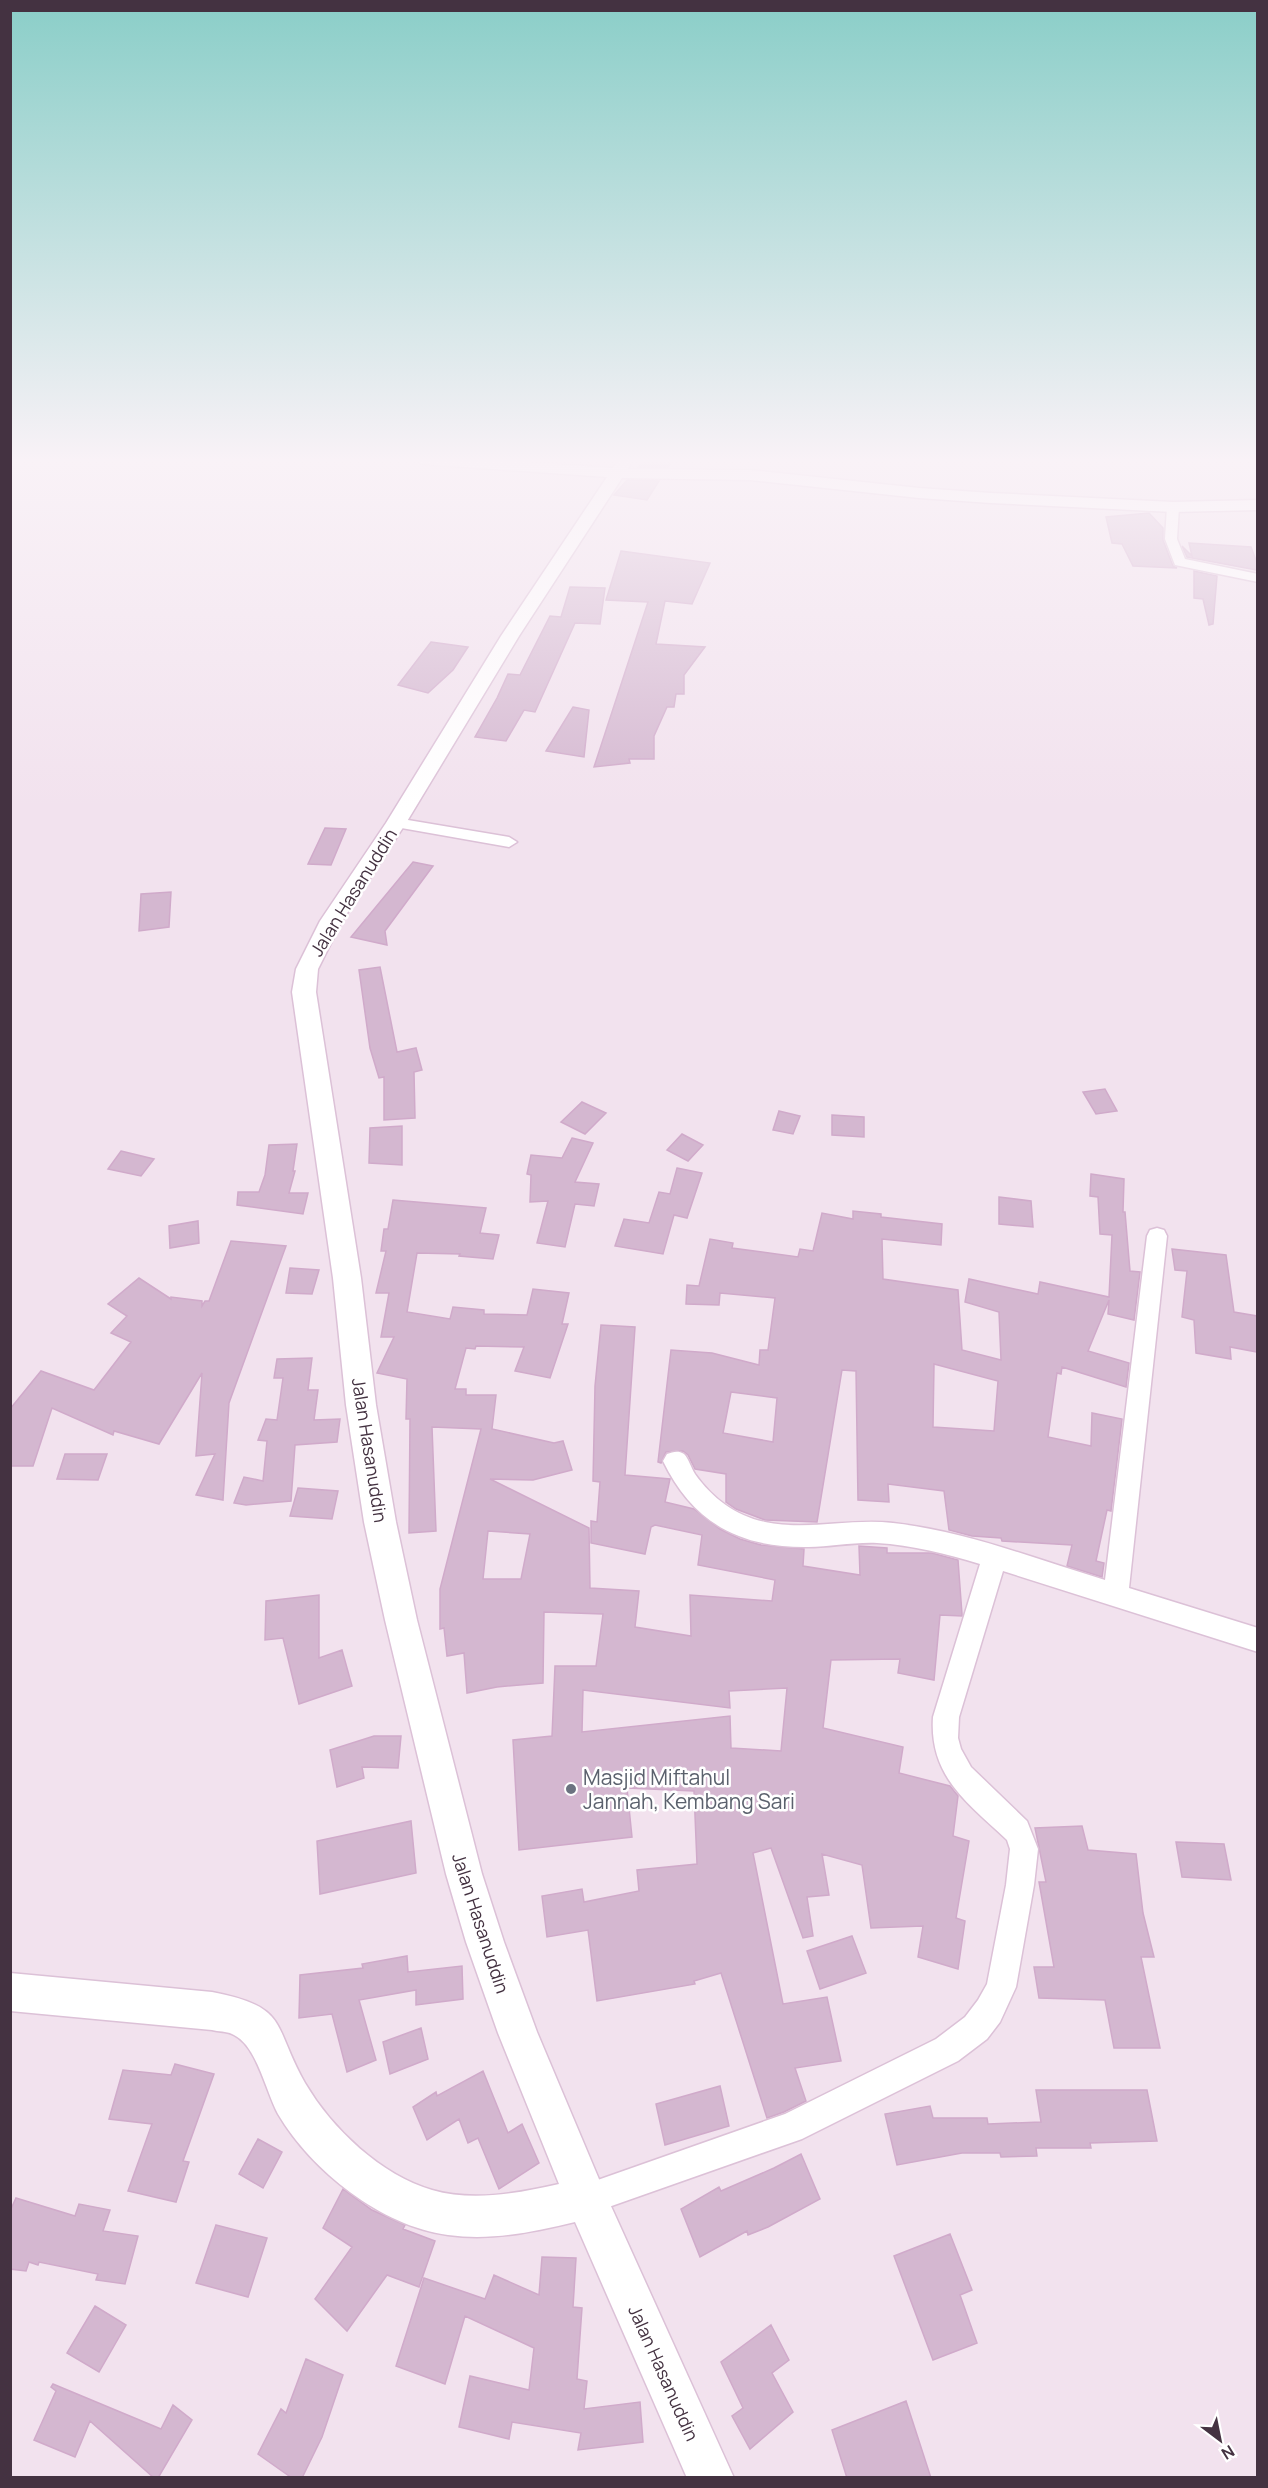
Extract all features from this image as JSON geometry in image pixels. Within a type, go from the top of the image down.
[{"type":"street","name":"Jalan Hasanuddin","points":[[549,576],[510,636],[396,823],[331,921],[307,969],[306,1014],[314,1052],[347,1278],[363,1416],[380,1522],[443,1796],[485,1942],[518,2033],[586,2199],[711,2478]]},
{"type":"street","points":[[396,823],[509,842]]},
{"type":"street","points":[[1116,1593],[1157,1236]]},
{"type":"street","points":[[675,1461],[691,1488],[713,1511],[724,1520],[760,1533],[784,1536],[858,1532],[894,1534],[954,1545],[1116,1593],[1257,1640]]},
{"type":"street","points":[[10,1992],[212,2011],[240,2016],[258,2029],[273,2055],[291,2098],[325,2144],[354,2169],[389,2192],[433,2211],[469,2215],[507,2215],[586,2199],[791,2128],[947,2050],[976,2028],[989,2011],[1001,1987],[1020,1885],[1024,1848],[1017,1831],[961,1777],[948,1752],[945,1738],[946,1717],[995,1557]]},
{"type":"building","points":[[613,576],[704,576],[692,604],[665,601],[656,644],[705,647],[684,675],[684,694],[676,694],[674,707],[667,707],[654,736],[654,759],[629,759],[630,763],[594,767],[648,602],[606,600]]},
{"type":"building","points":[[1194,576],[1217,576],[1213,624],[1209,625],[1203,599],[1194,598]]},
{"type":"building","points":[[570,587],[605,588],[600,624],[575,623],[535,712],[524,710],[506,741],[475,737],[508,674],[520,675],[550,616],[561,617]]},
{"type":"building","points":[[431,642],[468,647],[453,670],[428,693],[398,685]]},
{"type":"building","points":[[573,707],[589,710],[584,757],[546,751]]},
{"type":"building","points":[[325,828],[346,829],[331,865],[308,864]]},
{"type":"building","points":[[413,862],[433,866],[385,931],[387,945],[351,937]]},
{"type":"building","points":[[171,892],[169,927],[139,931],[141,894]]},
{"type":"building","points":[[380,967],[397,1052],[416,1048],[422,1070],[414,1072],[415,1118],[384,1120],[384,1077],[379,1078],[370,1048],[359,970]]},
{"type":"building","points":[[1105,1089],[1117,1111],[1096,1114],[1083,1092]]},
{"type":"building","points":[[582,1102],[606,1113],[585,1134],[561,1122]]},
{"type":"building","points":[[779,1111],[800,1116],[793,1134],[773,1130]]},
{"type":"building","points":[[832,1115],[864,1117],[864,1137],[832,1135]]},
{"type":"building","points":[[402,1126],[402,1165],[369,1163],[370,1128]]},
{"type":"building","points":[[682,1134],[703,1145],[688,1161],[667,1150]]},
{"type":"building","points":[[572,1138],[593,1143],[575,1182],[599,1184],[594,1206],[575,1204],[565,1247],[537,1243],[548,1201],[530,1202],[531,1175],[527,1174],[531,1155],[562,1158]]},
{"type":"building","points":[[297,1144],[293,1171],[295,1171],[289,1193],[308,1193],[303,1214],[237,1205],[238,1192],[259,1192],[265,1175],[269,1145]]},
{"type":"building","points":[[121,1151],[154,1159],[141,1176],[108,1169]]},
{"type":"building","points":[[677,1168],[702,1173],[687,1218],[674,1215],[663,1254],[615,1246],[624,1219],[649,1223],[659,1192],[670,1194]]},
{"type":"building","points":[[1091,1174],[1124,1179],[1123,1212],[1125,1212],[1130,1271],[1140,1272],[1134,1320],[1108,1314],[1109,1300],[1088,1351],[1129,1363],[1126,1387],[1062,1367],[1061,1374],[1057,1373],[1048,1437],[1091,1446],[1092,1413],[1122,1419],[1111,1511],[1107,1510],[1096,1561],[1104,1563],[1102,1577],[1067,1566],[1072,1545],[1002,1541],[1001,1538],[972,1536],[949,1530],[944,1491],[888,1484],[889,1502],[858,1500],[856,1371],[842,1370],[817,1522],[765,1520],[736,1509],[726,1502],[726,1474],[695,1469],[688,1455],[683,1451],[666,1452],[661,1463],[658,1462],[671,1350],[712,1353],[759,1365],[760,1350],[768,1350],[775,1298],[720,1293],[719,1305],[686,1304],[687,1285],[699,1286],[710,1239],[733,1243],[732,1248],[798,1257],[800,1249],[813,1251],[822,1213],[853,1219],[853,1211],[881,1214],[881,1217],[942,1224],[941,1245],[882,1239],[883,1279],[958,1290],[962,1350],[1001,1360],[999,1312],[965,1302],[969,1279],[1038,1294],[1040,1282],[1109,1297],[1112,1235],[1100,1234],[1098,1197],[1090,1196]],"holes":[[[934,1364],[998,1381],[994,1431],[933,1427]],[[731,1392],[777,1398],[773,1442],[723,1433]]]},
{"type":"building","points":[[999,1197],[1031,1201],[1033,1227],[999,1224]]},
{"type":"building","points":[[393,1200],[486,1208],[480,1233],[499,1235],[493,1259],[459,1256],[460,1254],[417,1253],[407,1312],[450,1319],[453,1307],[484,1310],[484,1314],[527,1315],[533,1289],[569,1293],[562,1324],[568,1324],[550,1378],[515,1371],[524,1347],[476,1346],[475,1349],[466,1348],[455,1389],[466,1389],[466,1395],[496,1395],[492,1429],[554,1443],[563,1441],[572,1470],[533,1480],[490,1479],[589,1528],[590,1588],[639,1591],[635,1627],[691,1636],[690,1595],[772,1601],[775,1580],[698,1565],[702,1535],[655,1525],[651,1527],[645,1554],[591,1543],[591,1521],[597,1522],[600,1482],[593,1481],[595,1386],[601,1325],[635,1327],[625,1475],[670,1479],[665,1502],[694,1509],[720,1529],[740,1539],[761,1545],[804,1549],[803,1566],[860,1575],[859,1546],[887,1548],[887,1553],[932,1553],[958,1560],[962,1616],[940,1615],[934,1680],[898,1673],[900,1659],[831,1660],[823,1728],[903,1747],[899,1773],[950,1786],[958,1796],[953,1836],[969,1841],[956,1918],[965,1921],[958,1969],[918,1957],[923,1926],[871,1928],[862,1865],[822,1854],[829,1895],[807,1897],[813,1936],[803,1938],[771,1848],[753,1853],[783,2004],[827,1997],[841,2061],[795,2068],[806,2101],[784,2112],[767,2118],[721,1973],[694,1981],[695,1984],[597,2001],[588,1930],[547,1937],[542,1896],[582,1889],[584,1902],[639,1891],[637,1870],[697,1864],[694,1791],[627,1788],[632,1837],[519,1850],[513,1740],[552,1736],[555,1666],[596,1666],[603,1614],[544,1612],[543,1683],[497,1687],[467,1693],[464,1653],[447,1656],[444,1628],[440,1629],[440,1589],[481,1429],[432,1427],[436,1531],[409,1533],[410,1419],[406,1419],[407,1379],[377,1373],[394,1337],[381,1337],[389,1293],[376,1293],[386,1251],[381,1251],[384,1229],[388,1229]],"holes":[[[488,1531],[530,1534],[521,1579],[483,1579]],[[787,1688],[781,1751],[731,1748],[730,1716],[582,1732],[583,1690],[730,1708],[729,1691]]]},
{"type":"building","points":[[198,1221],[199,1243],[170,1248],[169,1226]]},
{"type":"building","points":[[231,1241],[286,1246],[229,1403],[223,1500],[196,1495],[215,1454],[196,1456],[202,1373],[159,1444],[114,1431],[113,1435],[52,1408],[33,1466],[10,1466],[10,1409],[41,1371],[94,1390],[131,1342],[111,1333],[127,1316],[108,1304],[139,1278],[171,1299],[171,1297],[202,1301],[202,1306],[205,1301],[209,1301]]},
{"type":"building","points":[[1172,1249],[1226,1255],[1234,1312],[1257,1316],[1257,1352],[1230,1347],[1231,1359],[1196,1353],[1194,1320],[1182,1317],[1187,1271],[1175,1270]]},
{"type":"building","points":[[290,1268],[319,1270],[312,1294],[286,1293]]},
{"type":"building","points":[[312,1358],[308,1390],[318,1390],[314,1420],[340,1419],[337,1442],[295,1445],[291,1501],[246,1505],[234,1503],[244,1477],[263,1481],[267,1441],[258,1440],[266,1419],[277,1420],[283,1378],[274,1378],[277,1359]]},
{"type":"building","points":[[65,1454],[107,1454],[98,1480],[57,1479]]},
{"type":"building","points":[[298,1488],[338,1491],[332,1519],[290,1516]]},
{"type":"building","points":[[319,1595],[319,1658],[342,1650],[352,1686],[299,1704],[283,1638],[265,1640],[266,1601]]},
{"type":"building","points":[[374,1736],[401,1736],[398,1768],[362,1767],[364,1778],[337,1787],[330,1750]]},
{"type":"building","points":[[411,1821],[416,1873],[320,1894],[317,1841]]},
{"type":"building","points":[[1082,1826],[1088,1850],[1136,1854],[1143,1913],[1154,1957],[1141,1957],[1160,2048],[1114,2048],[1105,2000],[1039,1998],[1034,1967],[1054,1967],[1039,1882],[1046,1882],[1035,1828]]},
{"type":"building","points":[[1176,1842],[1224,1844],[1231,1880],[1182,1877]]},
{"type":"building","points":[[852,1936],[866,1973],[820,1989],[807,1951]]},
{"type":"building","points":[[407,1956],[408,1972],[462,1966],[463,1999],[416,2005],[416,1990],[359,2000],[376,2060],[347,2072],[332,2014],[299,2018],[300,1975],[363,1968],[362,1964]]},
{"type":"building","points":[[421,2028],[428,2059],[390,2074],[383,2042]]},
{"type":"building","points":[[175,2064],[214,2074],[183,2161],[189,2162],[176,2202],[128,2191],[152,2124],[109,2119],[123,2070],[171,2075]]},
{"type":"building","points":[[483,2071],[508,2133],[522,2124],[539,2163],[499,2189],[478,2138],[468,2143],[459,2119],[427,2140],[413,2107],[436,2092],[437,2096]]},
{"type":"building","points":[[720,2086],[729,2126],[665,2145],[656,2104]]},
{"type":"building","points":[[1036,2090],[1147,2090],[1157,2141],[1090,2143],[1091,2148],[1036,2148],[1037,2156],[1001,2157],[1000,2153],[962,2153],[897,2165],[885,2114],[930,2106],[933,2118],[987,2118],[988,2124],[1041,2122]]},
{"type":"building","points":[[258,2139],[282,2152],[263,2188],[239,2174]]},
{"type":"building","points":[[801,2154],[820,2199],[768,2227],[748,2235],[747,2231],[700,2257],[681,2209],[719,2187],[721,2191]]},
{"type":"building","points":[[343,2189],[372,2210],[405,2225],[403,2229],[435,2241],[419,2287],[387,2275],[347,2331],[315,2299],[352,2247],[323,2228]]},
{"type":"building","points":[[16,2198],[75,2216],[79,2204],[110,2210],[103,2231],[138,2236],[125,2284],[96,2280],[98,2274],[39,2262],[38,2265],[29,2262],[26,2271],[10,2269],[10,2211]]},
{"type":"building","points":[[216,2225],[267,2238],[248,2297],[196,2283]]},
{"type":"building","points":[[950,2234],[972,2290],[960,2295],[977,2343],[933,2360],[894,2256]]},
{"type":"building","points":[[542,2257],[576,2258],[573,2307],[582,2308],[577,2379],[587,2381],[584,2409],[640,2402],[643,2442],[578,2450],[581,2433],[512,2422],[509,2439],[459,2427],[470,2376],[529,2390],[534,2348],[465,2316],[445,2384],[396,2366],[424,2278],[485,2299],[494,2275],[539,2295]]},
{"type":"building","points":[[95,2306],[126,2325],[99,2372],[67,2353]]},
{"type":"building","points":[[771,2325],[789,2360],[772,2373],[793,2412],[750,2449],[732,2416],[743,2408],[721,2362]]},
{"type":"building","points":[[306,2359],[343,2375],[322,2437],[302,2478],[292,2478],[258,2454],[281,2409],[286,2413]]},
{"type":"building","points":[[53,2384],[161,2429],[173,2405],[192,2420],[158,2478],[154,2478],[90,2421],[75,2457],[34,2440],[56,2391],[51,2387]]},
{"type":"building","points":[[906,2401],[931,2478],[847,2478],[832,2430]]},
{"type":"place","name":"Masjid Miftahul Jannah, Kembang Sari","points":[[571,1789]]}]
